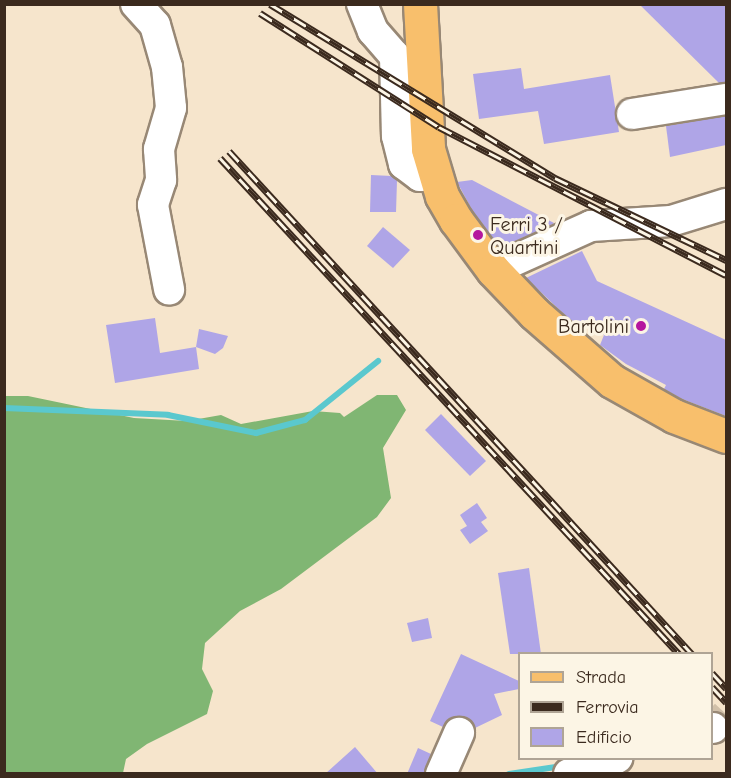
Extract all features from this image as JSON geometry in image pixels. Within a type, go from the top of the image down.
[{"type":"main road","points":[[420,4],[428,149],[442,196],[456,220],[493,270],[534,313],[612,381],[674,416],[726,436]]},
{"type":"street","points":[[136,4],[154,25],[167,67],[171,108],[159,149],[161,180],[153,205],[169,289]]},
{"type":"street","points":[[362,4],[373,31],[395,56],[397,136],[404,164],[420,176],[435,172]]},
{"type":"street","points":[[632,114],[726,99]]},
{"type":"street","points":[[493,270],[591,226],[671,221],[726,204]]},
{"type":"street","points":[[441,774],[459,733]]},
{"type":"street","points":[[569,774],[614,760]]},
{"type":"green space","points":[[377,395],[397,395],[406,410],[383,448],[391,498],[377,517],[281,589],[240,611],[205,643],[202,669],[213,691],[207,714],[147,744],[126,759],[123,773],[5,773],[5,396],[28,396],[134,418],[187,421],[221,415],[241,424],[313,411],[340,413],[344,417]]},
{"type":"building","points":[[639,4],[726,4],[726,82],[719,83]]},
{"type":"building","points":[[521,68],[524,89],[610,75],[619,132],[544,144],[538,111],[479,119],[473,74]]},
{"type":"building","points":[[726,116],[726,145],[670,157],[666,126]]},
{"type":"building","points":[[371,175],[392,176],[397,180],[396,212],[370,212]]},
{"type":"building","points":[[472,180],[554,223],[500,248],[472,210],[457,182]]},
{"type":"building","points":[[383,227],[410,250],[393,268],[367,246]]},
{"type":"building","name":"Bartolini","points":[[582,251],[597,281],[726,340],[726,416],[682,399],[664,389],[666,385],[626,364],[600,345],[604,335],[569,319],[526,278]]},
{"type":"building","points":[[155,318],[160,353],[196,347],[199,369],[115,383],[106,325]]},
{"type":"building","points":[[199,329],[228,336],[223,348],[215,354],[196,347]]},
{"type":"building","points":[[441,414],[486,461],[470,476],[425,430]]},
{"type":"building","points":[[477,503],[487,518],[481,522],[488,531],[470,544],[460,530],[467,526],[460,515]]},
{"type":"building","points":[[529,568],[541,652],[510,654],[498,573]]},
{"type":"building","points":[[428,618],[432,638],[412,642],[407,623]]},
{"type":"building","points":[[461,654],[518,681],[518,689],[494,694],[502,715],[475,728],[466,718],[458,716],[443,727],[430,721]]},
{"type":"building","points":[[355,747],[378,774],[325,774]]},
{"type":"building","points":[[418,748],[431,754],[424,774],[407,774]]},
{"type":"waterway","points":[[4,408],[168,415],[256,433],[305,420],[378,361]]},
{"type":"waterway","points":[[509,774],[562,766]]},
{"type":"tunnel","points":[[713,728],[726,714]]},
{"type":"railway","points":[[270,4],[555,178],[726,260]]},
{"type":"railway","points":[[260,13],[439,127],[726,275]]},
{"type":"railway","points":[[229,151],[690,652]]},
{"type":"railway","points":[[220,158],[677,652]]},
{"type":"railway","points":[[713,674],[726,688]]},
{"type":"railway","points":[[713,688],[726,702]]},
{"type":"place","name":"Ferri 3 / Quartini","points":[[478,235]]},
{"type":"place","name":"Bartolini","points":[[641,326]]}]
